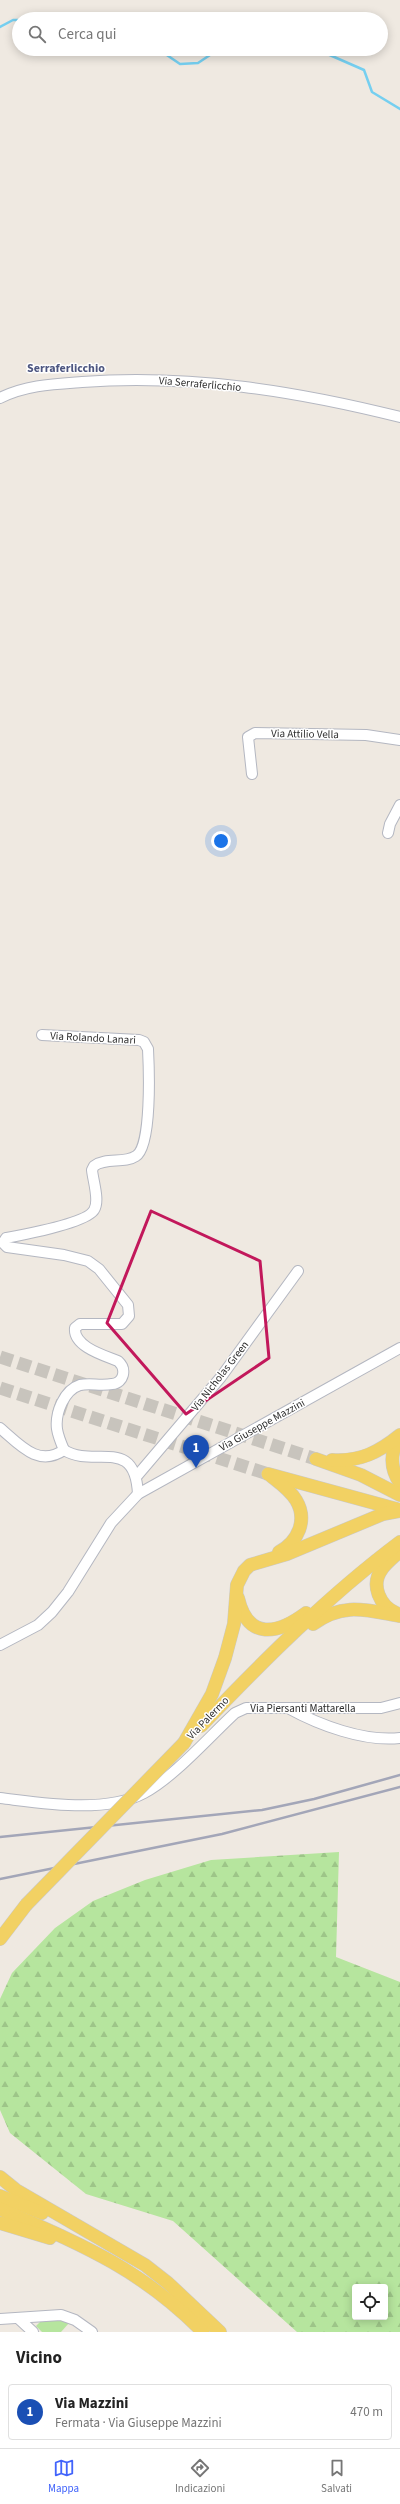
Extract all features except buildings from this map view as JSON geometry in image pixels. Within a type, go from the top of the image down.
[{"type":"main road","points":[[400,1436],[380,1450],[359,1459],[316,1459],[361,1475],[400,1494]]},
{"type":"main road","points":[[400,1436],[394,1448],[392,1458],[394,1473],[400,1483]]},
{"type":"main road","points":[[184,1743],[212,1694],[225,1658],[234,1624],[237,1592],[244,1571],[289,1546],[300,1531],[301,1520],[296,1500],[268,1474],[400,1511]]},
{"type":"main road","points":[[260,1562],[287,1554],[384,1514],[400,1511]]},
{"type":"main road","points":[[400,1536],[393,1551],[381,1569],[377,1585],[384,1606],[400,1615]]},
{"type":"main road","name":"Via Palermo","points":[[26,1905],[254,1670],[357,1575],[393,1551],[400,1542]]},
{"type":"main road","points":[[237,1592],[243,1613],[248,1620],[256,1626],[275,1630],[293,1622],[357,1575]]},
{"type":"main road","points":[[274,1652],[332,1612],[356,1609],[400,1615]]},
{"type":"main road","points":[[0,1927],[26,1905]]},
{"type":"main road","points":[[0,1932],[26,1905]]},
{"type":"main road","points":[[0,1939],[26,1905]]},
{"type":"main road","points":[[0,2177],[16,2190],[138,2276],[186,2315],[203,2332]]},
{"type":"main road","points":[[0,2196],[91,2242]]},
{"type":"main road","points":[[0,2209],[91,2242],[146,2265],[168,2283],[220,2332]]},
{"type":"main road","points":[[0,2223],[91,2242]]},
{"type":"street","name":"Via Serraferlicchio","points":[[0,398],[13,391],[50,384],[169,380],[325,398],[400,417]]},
{"type":"street","name":"Via Attilio Vella","points":[[252,774],[248,738],[255,733],[366,735],[400,740]]},
{"type":"street","points":[[388,833],[390,824],[400,805]]},
{"type":"street","name":"Via Rolando Lanari","points":[[42,1035],[139,1040],[144,1042],[148,1049],[148,1096],[143,1143],[136,1156],[94,1166],[92,1170],[96,1206],[90,1214],[52,1228],[6,1238],[1,1243],[7,1247],[64,1255],[88,1261],[99,1269],[129,1307],[129,1316],[122,1324],[80,1324],[76,1328],[76,1335],[88,1348],[118,1361],[122,1365],[124,1372],[121,1379],[115,1384],[79,1386],[68,1394],[61,1404],[56,1425],[64,1450]]},
{"type":"street","name":"Via Nicholas Green","points":[[136,1477],[221,1377],[298,1271]]},
{"type":"street","name":"Via Giuseppe Mazzini","points":[[0,1645],[38,1625],[52,1612],[68,1592],[111,1523],[138,1494],[400,1348]]},
{"type":"street","points":[[0,1428],[28,1452],[38,1456],[54,1456],[64,1450],[74,1456],[105,1455],[120,1458],[129,1465],[136,1477],[138,1494]]},
{"type":"street","name":"Via Piersanti Mattarella","points":[[0,1798],[67,1806],[115,1801],[134,1796],[158,1784],[235,1713],[251,1707],[381,1708],[400,1703]]},
{"type":"street","points":[[286,1707],[312,1722],[336,1729],[375,1737],[400,1738]]},
{"type":"street","points":[[0,2319],[66,2316],[92,2332]]},
{"type":"street","points":[[19,2319],[34,2332]]},
{"type":"highlighted area","points":[[151,1211],[260,1261],[269,1358],[186,1414],[107,1323]]},
{"type":"green space","points":[[339,1852],[336,1957],[400,1982],[400,2332],[297,2332],[173,2221],[86,2194],[10,2133],[0,2110],[0,1999],[12,1973],[55,1928],[93,1901],[145,1880],[211,1860]]},
{"type":"green space","points":[[65,2319],[69,2323],[61,2332],[42,2332],[36,2326],[42,2320]]},
{"type":"waterway","points":[[0,27],[12,21]]},
{"type":"waterway","points":[[168,56],[180,64],[198,63],[208,56]]},
{"type":"waterway","points":[[332,56],[364,70],[372,92],[400,109]]},
{"type":"tunnel","points":[[0,1357],[316,1459]]},
{"type":"tunnel","points":[[0,1388],[268,1474]]},
{"type":"railway","points":[[0,1837],[262,1810],[314,1799],[400,1775]]},
{"type":"railway","points":[[0,1879],[222,1834],[400,1787]]},
{"type":"place","name":"Via Mazzini","points":[[196,1468]]},
{"type":"district","name":"Serraferlicchio","points":[[66,368]]}]
